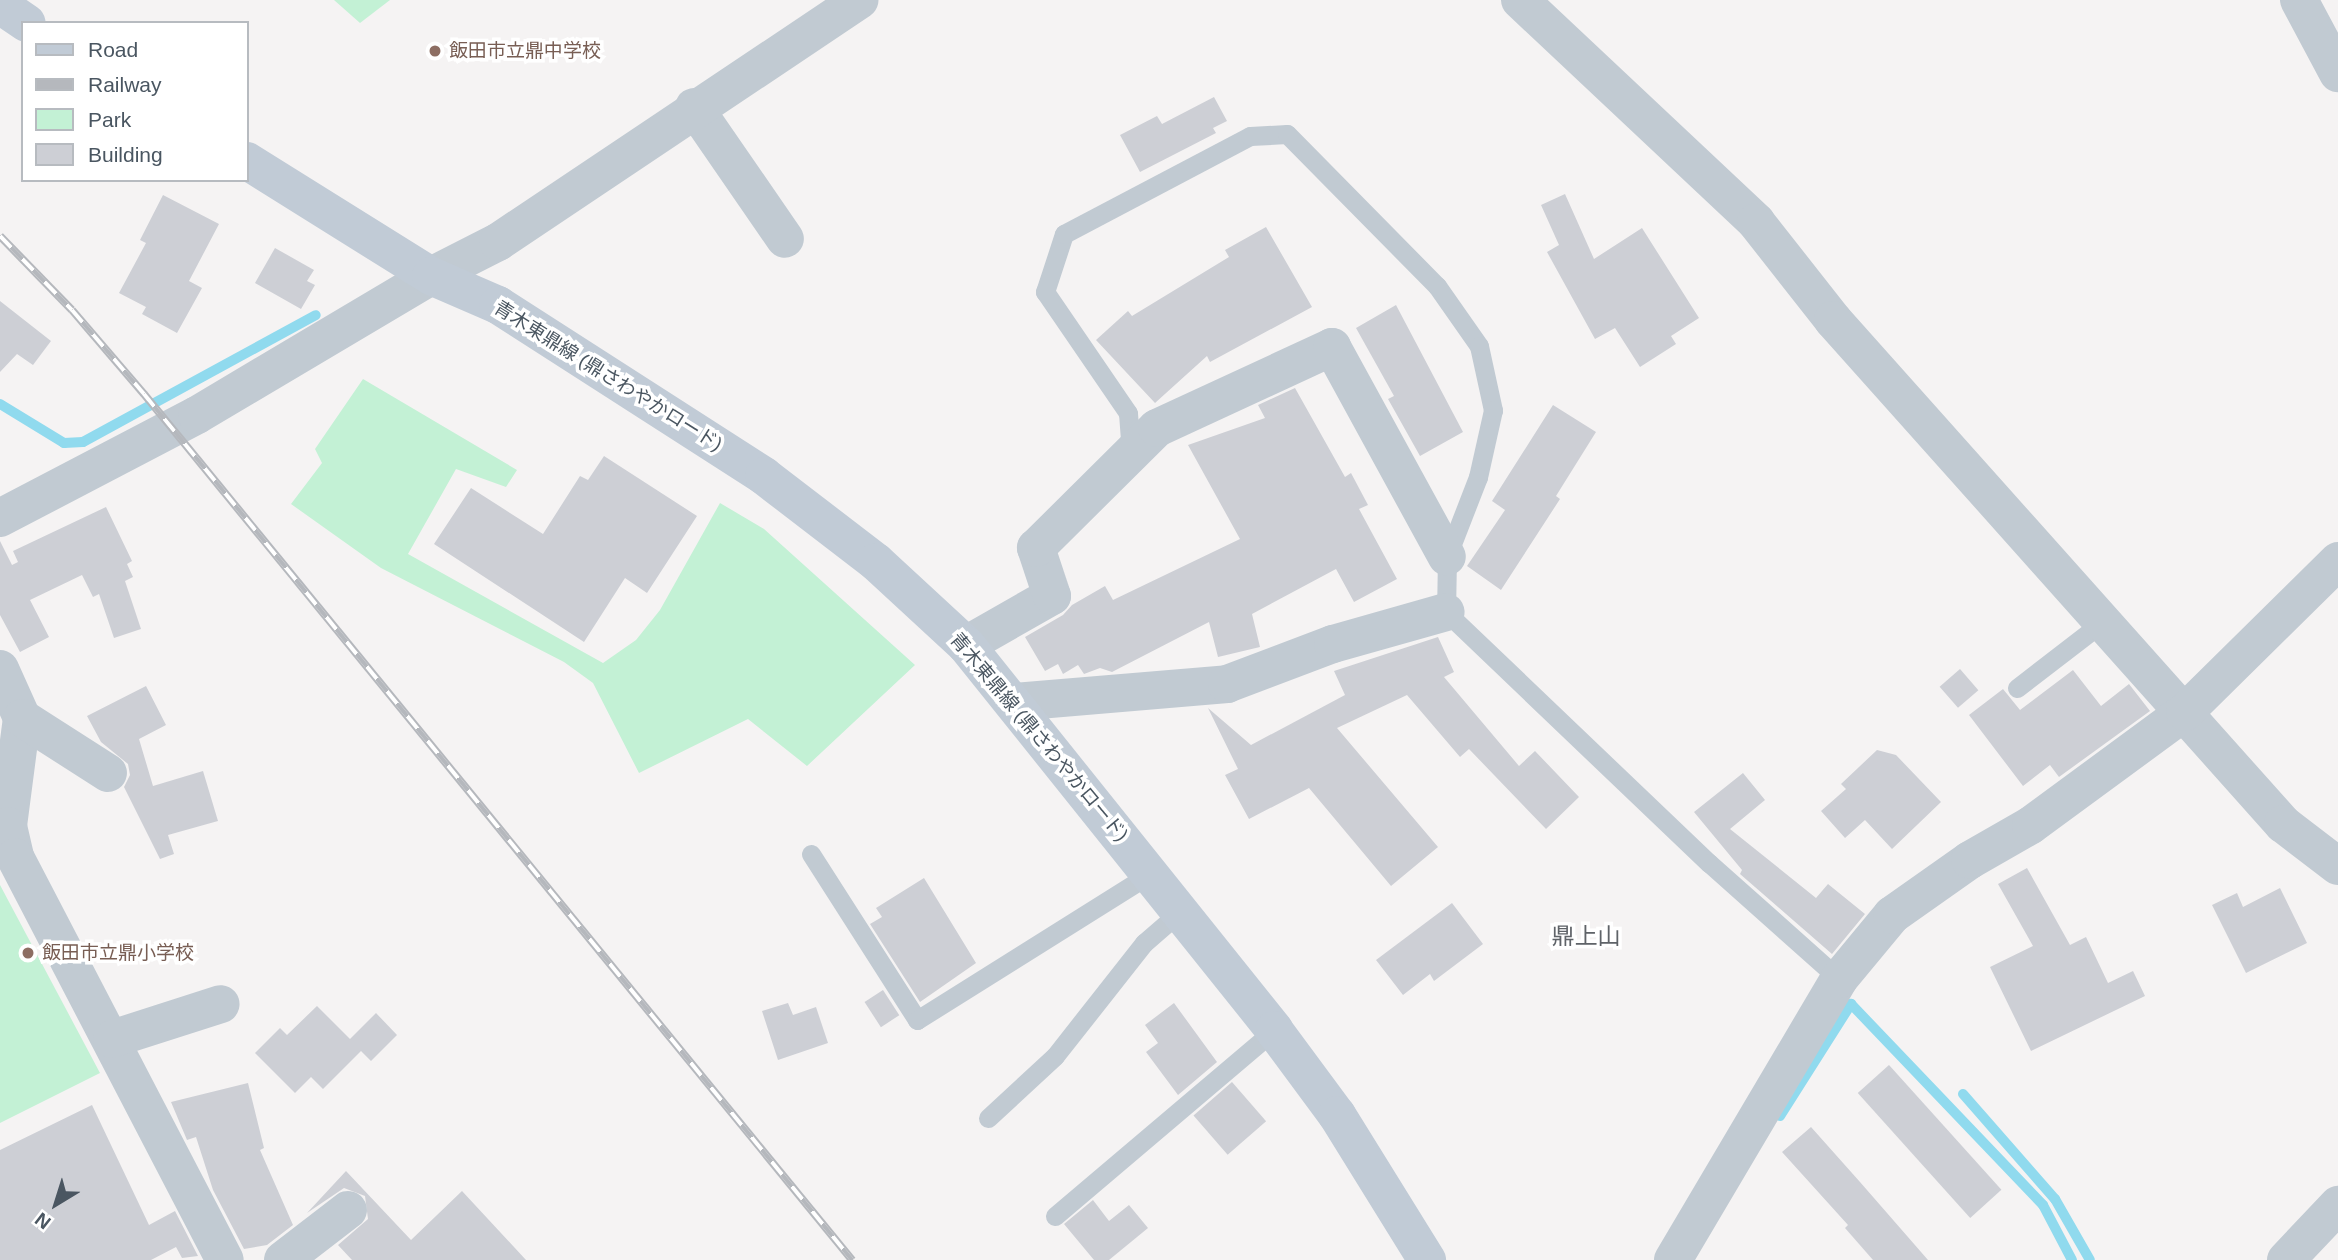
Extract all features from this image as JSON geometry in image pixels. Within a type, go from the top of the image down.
[{"type":"main road","points":[[0,5],[24,21]]},
{"type":"main road","name":"青木東鼎線 (鼎さわやかロード)","points":[[248,163],[431,276],[498,304],[764,475],[876,562],[967,645],[1274,1030],[1337,1115],[1427,1260]]},
{"type":"street","points":[[0,518],[197,415],[431,276],[498,242],[694,107],[860,0]]},
{"type":"street","points":[[1520,0],[1756,222],[1833,320],[2283,824],[2338,866]]},
{"type":"street","points":[[2299,0],[2338,73]]},
{"type":"street","points":[[694,107],[785,239]]},
{"type":"street","points":[[967,645],[1052,596],[1036,548],[1157,428],[1332,347],[1447,558]]},
{"type":"street","points":[[1674,1260],[1839,979],[1892,915],[1970,860],[2031,825],[2185,712],[2338,561]]},
{"type":"street","points":[[1014,702],[1227,684],[1333,644],[1446,612]]},
{"type":"street","points":[[0,669],[22,718],[8,826],[15,856],[225,1260]]},
{"type":"street","points":[[22,718],[108,773]]},
{"type":"street","points":[[112,1039],[221,1004]]},
{"type":"street","points":[[2286,1260],[2338,1205]]},
{"type":"street","points":[[283,1260],[348,1210]]},
{"type":"lane","points":[[1131,454],[1128,414],[1045,292],[1064,234],[1250,136],[1287,134],[1437,286],[1479,346],[1493,410],[1478,477],[1447,558],[1446,612],[1709,863],[1839,979]]},
{"type":"lane","points":[[2017,688],[2104,621]]},
{"type":"lane","points":[[811,855],[917,1020],[1151,873]]},
{"type":"lane","points":[[988,1118],[1055,1056],[1144,943],[1181,911]]},
{"type":"lane","points":[[1055,1216],[1274,1030]]},
{"type":"green space","points":[[334,0],[390,0],[360,23]]},
{"type":"green space","points":[[363,379],[517,470],[506,487],[456,469],[408,554],[603,663],[636,640],[660,610],[720,503],[764,529],[915,665],[807,766],[748,719],[639,773],[593,683],[564,662],[381,568],[291,504],[322,463],[315,449]]},
{"type":"green space","points":[[0,885],[100,1073],[0,1123]]},
{"type":"building","points":[[1214,97],[1227,121],[1213,128],[1216,133],[1140,172],[1120,135],[1157,116],[1162,124]]},
{"type":"building","points":[[1565,194],[1594,259],[1642,228],[1699,318],[1671,336],[1676,344],[1640,367],[1615,328],[1595,339],[1547,252],[1559,245],[1541,205]]},
{"type":"building","points":[[163,195],[219,224],[189,281],[202,288],[177,333],[142,314],[146,307],[119,293],[146,243],[140,240]]},
{"type":"building","points":[[1266,227],[1312,307],[1210,362],[1207,356],[1155,403],[1096,340],[1128,311],[1132,316],[1229,257],[1225,250]]},
{"type":"building","points":[[275,248],[314,270],[307,281],[315,285],[301,309],[255,283]]},
{"type":"building","points":[[0,301],[51,341],[33,365],[17,354],[0,372]]},
{"type":"building","points":[[1396,305],[1463,432],[1420,456],[1388,399],[1394,396],[1356,328]]},
{"type":"building","points":[[1295,388],[1345,477],[1351,473],[1368,505],[1359,509],[1397,579],[1354,602],[1336,569],[1252,614],[1260,647],[1218,657],[1209,622],[1112,672],[1100,668],[1084,674],[1078,665],[1063,674],[1058,664],[1045,671],[1025,637],[1063,615],[1072,605],[1105,586],[1113,600],[1240,539],[1188,445],[1265,418],[1258,405]]},
{"type":"building","points":[[1553,405],[1596,432],[1556,496],[1560,499],[1501,590],[1467,566],[1505,510],[1492,501]]},
{"type":"building","points":[[604,456],[697,516],[647,593],[625,578],[584,642],[434,544],[471,488],[543,534],[580,476],[588,480]]},
{"type":"building","points":[[106,507],[132,561],[127,564],[133,577],[125,581],[141,629],[114,638],[99,594],[93,597],[82,575],[30,600],[49,637],[20,652],[0,615],[0,541],[12,565],[18,562],[13,551]]},
{"type":"building","points":[[1438,637],[1454,672],[1444,677],[1519,766],[1535,751],[1579,797],[1546,829],[1469,749],[1460,757],[1407,695],[1337,728],[1438,847],[1391,886],[1309,788],[1249,819],[1225,775],[1238,769],[1208,708],[1251,745],[1345,695],[1334,671]]},
{"type":"building","points":[[1960,669],[1978,690],[1958,708],[1940,687]]},
{"type":"building","points":[[2073,670],[2101,706],[2129,684],[2150,711],[2059,777],[2050,765],[2023,786],[1969,715],[2003,689],[2020,710]]},
{"type":"building","points":[[146,686],[166,725],[139,739],[153,786],[203,771],[218,821],[168,835],[174,854],[160,859],[124,787],[130,775],[128,764],[101,742],[87,716]]},
{"type":"building","points":[[1877,750],[1896,755],[1941,802],[1892,849],[1865,820],[1845,838],[1821,811],[1846,789],[1841,784]]},
{"type":"building","points":[[1743,773],[1765,800],[1730,829],[1816,898],[1828,884],[1865,914],[1832,954],[1740,874],[1742,870],[1694,812]]},
{"type":"building","points":[[2027,868],[2070,945],[2086,937],[2108,983],[2133,971],[2145,996],[2031,1051],[1990,967],[2033,946],[1998,884]]},
{"type":"building","points":[[924,878],[976,963],[920,1002],[870,924],[882,917],[876,908]]},
{"type":"building","points":[[2280,888],[2307,943],[2246,973],[2212,905],[2237,893],[2243,907]]},
{"type":"building","points":[[1452,903],[1483,944],[1434,981],[1430,974],[1403,995],[1376,960]]},
{"type":"building","points":[[883,990],[899,1015],[881,1027],[865,1002]]},
{"type":"building","points":[[788,1003],[793,1015],[816,1007],[828,1043],[778,1060],[762,1011]]},
{"type":"building","points":[[1174,1003],[1217,1062],[1178,1095],[1146,1052],[1158,1043],[1145,1025]]},
{"type":"building","points":[[317,1006],[350,1039],[376,1013],[397,1035],[371,1061],[361,1051],[323,1089],[311,1077],[295,1093],[255,1053],[280,1028],[287,1035]]},
{"type":"building","points":[[1889,1065],[2001,1190],[1970,1218],[1858,1093]]},
{"type":"building","points":[[1232,1082],[1266,1121],[1228,1155],[1194,1115]]},
{"type":"building","points":[[248,1083],[264,1148],[260,1150],[293,1225],[267,1245],[244,1249],[213,1190],[196,1137],[187,1140],[171,1102]]},
{"type":"building","points":[[92,1105],[149,1225],[175,1211],[198,1256],[182,1258],[176,1247],[151,1260],[0,1260],[0,1150]]},
{"type":"building","points":[[1811,1127],[1928,1260],[1873,1260],[1845,1228],[1848,1225],[1782,1152]]},
{"type":"building","points":[[346,1171],[411,1240],[462,1191],[526,1260],[352,1260],[338,1245],[368,1219],[365,1196],[344,1188],[307,1213]]},
{"type":"building","points":[[1093,1200],[1109,1221],[1129,1205],[1148,1228],[1109,1260],[1094,1260],[1064,1224]]},
{"type":"waterway","points":[[0,404],[64,443],[83,442],[316,315]]},
{"type":"waterway","points":[[1780,1116],[1851,1004],[2043,1205],[2072,1260]]},
{"type":"waterway","points":[[1963,1094],[2055,1199],[2090,1260]]},
{"type":"railway","points":[[0,236],[72,310],[144,394],[852,1260]]},
{"type":"place","name":"飯田市立鼎中学校","points":[[435,51]]},
{"type":"place","name":"飯田市立鼎小学校","points":[[28,953]]},
{"type":"district","name":"鼎上山","points":[[1586,936]]}]
